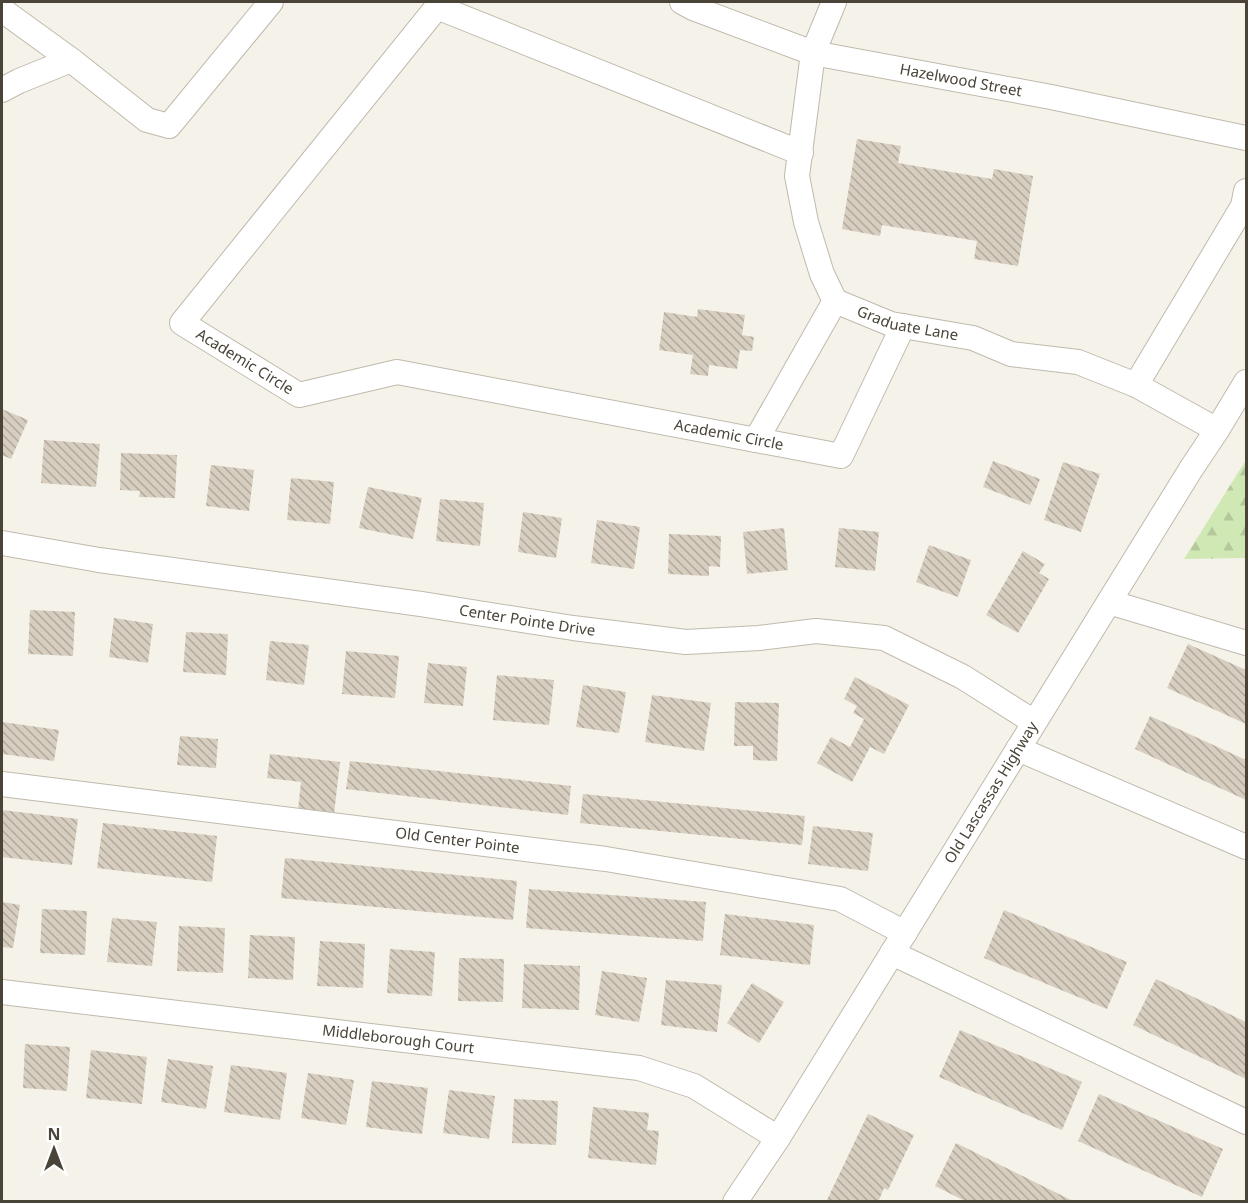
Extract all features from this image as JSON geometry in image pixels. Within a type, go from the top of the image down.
[{"type":"street","points":[[2,10],[71,60],[147,120],[169,126],[271,2]]},
{"type":"street","name":"Hazelwood Street","points":[[682,2],[813,52],[1051,97],[1246,138]]},
{"type":"street","points":[[756,440],[835,301],[822,274],[806,222],[797,176],[813,52],[834,2]]},
{"type":"street","name":"Academic Circle","points":[[801,153],[437,8],[182,323],[299,395],[397,372],[841,456],[903,326]]},
{"type":"street","points":[[2,90],[71,60]]},
{"type":"street","points":[[1136,385],[1243,206],[1246,191]]},
{"type":"street","name":"Graduate Lane","points":[[835,301],[891,324],[973,338],[1011,354],[1078,362],[1136,385],[1217,430]]},
{"type":"street","name":"Old Lascassas Highway","points":[[735,1202],[778,1138],[1246,382]]},
{"type":"street","name":"Center Pointe Drive","points":[[2,543],[99,560],[686,642],[759,638],[816,631],[884,638],[963,677],[1034,722]]},
{"type":"street","points":[[1109,602],[1246,643]]},
{"type":"street","points":[[1018,749],[1246,847]]},
{"type":"street","name":"Old Center Pointe","points":[[2,784],[606,859],[840,899],[899,943],[1246,1122]]},
{"type":"street","name":"Middleborough Court","points":[[2,992],[639,1068],[694,1086],[778,1138]]},
{"type":"green space","points":[[1246,460],[1246,558],[1184,559]]},
{"type":"building","points":[[857,139],[901,146],[898,163],[992,179],[994,169],[1033,176],[1018,266],[974,259],[977,241],[882,225],[880,236],[842,229]]},
{"type":"building","points":[[698,309],[745,315],[742,335],[754,337],[752,351],[740,350],[737,369],[709,365],[708,376],[690,374],[693,355],[659,350],[664,312],[697,317]]},
{"type":"building","points":[[2,409],[28,420],[11,459],[2,455]]},
{"type":"building","points":[[44,440],[100,444],[96,487],[41,483]]},
{"type":"building","points":[[121,453],[177,455],[175,498],[139,497],[140,491],[120,490]]},
{"type":"building","points":[[993,461],[1040,479],[1030,505],[983,487]]},
{"type":"building","points":[[1063,462],[1100,474],[1081,532],[1044,520]]},
{"type":"building","points":[[211,465],[254,470],[249,511],[206,506]]},
{"type":"building","points":[[291,478],[334,482],[330,524],[287,520]]},
{"type":"building","points":[[368,487],[422,498],[413,539],[359,528]]},
{"type":"building","points":[[440,499],[484,503],[480,546],[436,541]]},
{"type":"building","points":[[523,512],[562,518],[556,558],[518,552]]},
{"type":"building","points":[[597,520],[640,527],[634,569],[591,563]]},
{"type":"building","points":[[784,528],[788,570],[747,574],[743,532]]},
{"type":"building","points":[[839,528],[879,532],[875,571],[835,567]]},
{"type":"building","points":[[669,534],[721,536],[720,567],[709,566],[709,576],[668,574]]},
{"type":"building","points":[[929,545],[971,560],[958,597],[916,582]]},
{"type":"building","points":[[1023,551],[1045,564],[1039,573],[1049,579],[1018,633],[986,615]]},
{"type":"building","points":[[30,610],[75,612],[73,656],[28,654]]},
{"type":"building","points":[[114,618],[153,624],[148,663],[109,657]]},
{"type":"building","points":[[186,632],[228,634],[226,675],[183,672]]},
{"type":"building","points":[[270,641],[309,645],[304,685],[266,680]]},
{"type":"building","points":[[1188,644],[1246,670],[1246,724],[1167,688]]},
{"type":"building","points":[[346,651],[399,656],[395,698],[342,694]]},
{"type":"building","points":[[428,663],[467,667],[463,706],[424,703]]},
{"type":"building","points":[[497,675],[554,680],[549,725],[493,720]]},
{"type":"building","points":[[855,677],[909,705],[884,754],[870,747],[852,782],[817,763],[831,737],[850,747],[864,719],[853,713],[857,706],[844,699]]},
{"type":"building","points":[[583,685],[626,692],[619,733],[576,727]]},
{"type":"building","points":[[652,695],[711,703],[704,751],[645,742]]},
{"type":"building","points":[[735,702],[779,703],[777,761],[753,760],[753,746],[734,746]]},
{"type":"building","points":[[1150,716],[1246,760],[1246,800],[1135,749]]},
{"type":"building","points":[[2,722],[59,730],[54,761],[2,754]]},
{"type":"building","points":[[180,736],[218,739],[216,768],[177,765]]},
{"type":"building","points":[[270,754],[340,762],[333,823],[297,819],[301,782],[267,778]]},
{"type":"building","points":[[350,761],[571,786],[568,815],[346,789]]},
{"type":"building","points":[[583,794],[805,816],[802,845],[580,823]]},
{"type":"building","points":[[2,810],[78,819],[72,865],[2,857]]},
{"type":"building","points":[[103,823],[217,836],[212,882],[97,868]]},
{"type":"building","points":[[813,826],[873,833],[868,871],[808,864]]},
{"type":"building","points":[[285,858],[517,881],[513,920],[281,898]]},
{"type":"building","points":[[529,889],[706,902],[703,941],[526,928]]},
{"type":"building","points":[[2,902],[20,905],[13,948],[2,947]]},
{"type":"building","points":[[42,909],[87,911],[85,955],[40,953]]},
{"type":"building","points":[[1004,910],[1127,962],[1107,1009],[984,958]]},
{"type":"building","points":[[725,914],[814,925],[810,965],[720,955]]},
{"type":"building","points":[[112,918],[157,922],[152,966],[107,962]]},
{"type":"building","points":[[179,926],[225,928],[223,973],[177,971]]},
{"type":"building","points":[[250,935],[295,937],[293,980],[248,978]]},
{"type":"building","points":[[320,941],[365,944],[363,988],[317,986]]},
{"type":"building","points":[[390,949],[435,952],[432,996],[387,993]]},
{"type":"building","points":[[459,958],[504,959],[503,1002],[458,1001]]},
{"type":"building","points":[[524,964],[580,966],[579,1010],[522,1008]]},
{"type":"building","points":[[602,971],[647,978],[639,1022],[595,1015]]},
{"type":"building","points":[[1156,979],[1246,1022],[1246,1079],[1133,1025]]},
{"type":"building","points":[[666,980],[722,985],[717,1032],[661,1025]]},
{"type":"building","points":[[752,983],[784,1002],[759,1043],[727,1023]]},
{"type":"building","points":[[960,1030],[1082,1082],[1062,1130],[939,1077]]},
{"type":"building","points":[[25,1044],[70,1047],[67,1091],[23,1088]]},
{"type":"building","points":[[91,1050],[147,1057],[142,1104],[86,1098]]},
{"type":"building","points":[[168,1059],[213,1066],[206,1109],[161,1102]]},
{"type":"building","points":[[231,1065],[287,1073],[280,1120],[224,1112]]},
{"type":"building","points":[[308,1073],[354,1080],[346,1125],[301,1118]]},
{"type":"building","points":[[372,1081],[428,1088],[422,1134],[366,1127]]},
{"type":"building","points":[[449,1090],[495,1096],[489,1139],[443,1133]]},
{"type":"building","points":[[1099,1094],[1223,1149],[1202,1197],[1078,1141]]},
{"type":"building","points":[[514,1099],[558,1101],[556,1145],[512,1143]]},
{"type":"building","points":[[593,1107],[649,1113],[647,1130],[659,1131],[656,1165],[588,1158]]},
{"type":"building","points":[[868,1114],[914,1135],[888,1190],[884,1188],[878,1202],[826,1202]]},
{"type":"building","points":[[956,1143],[1075,1202],[967,1202],[935,1186]]}]
